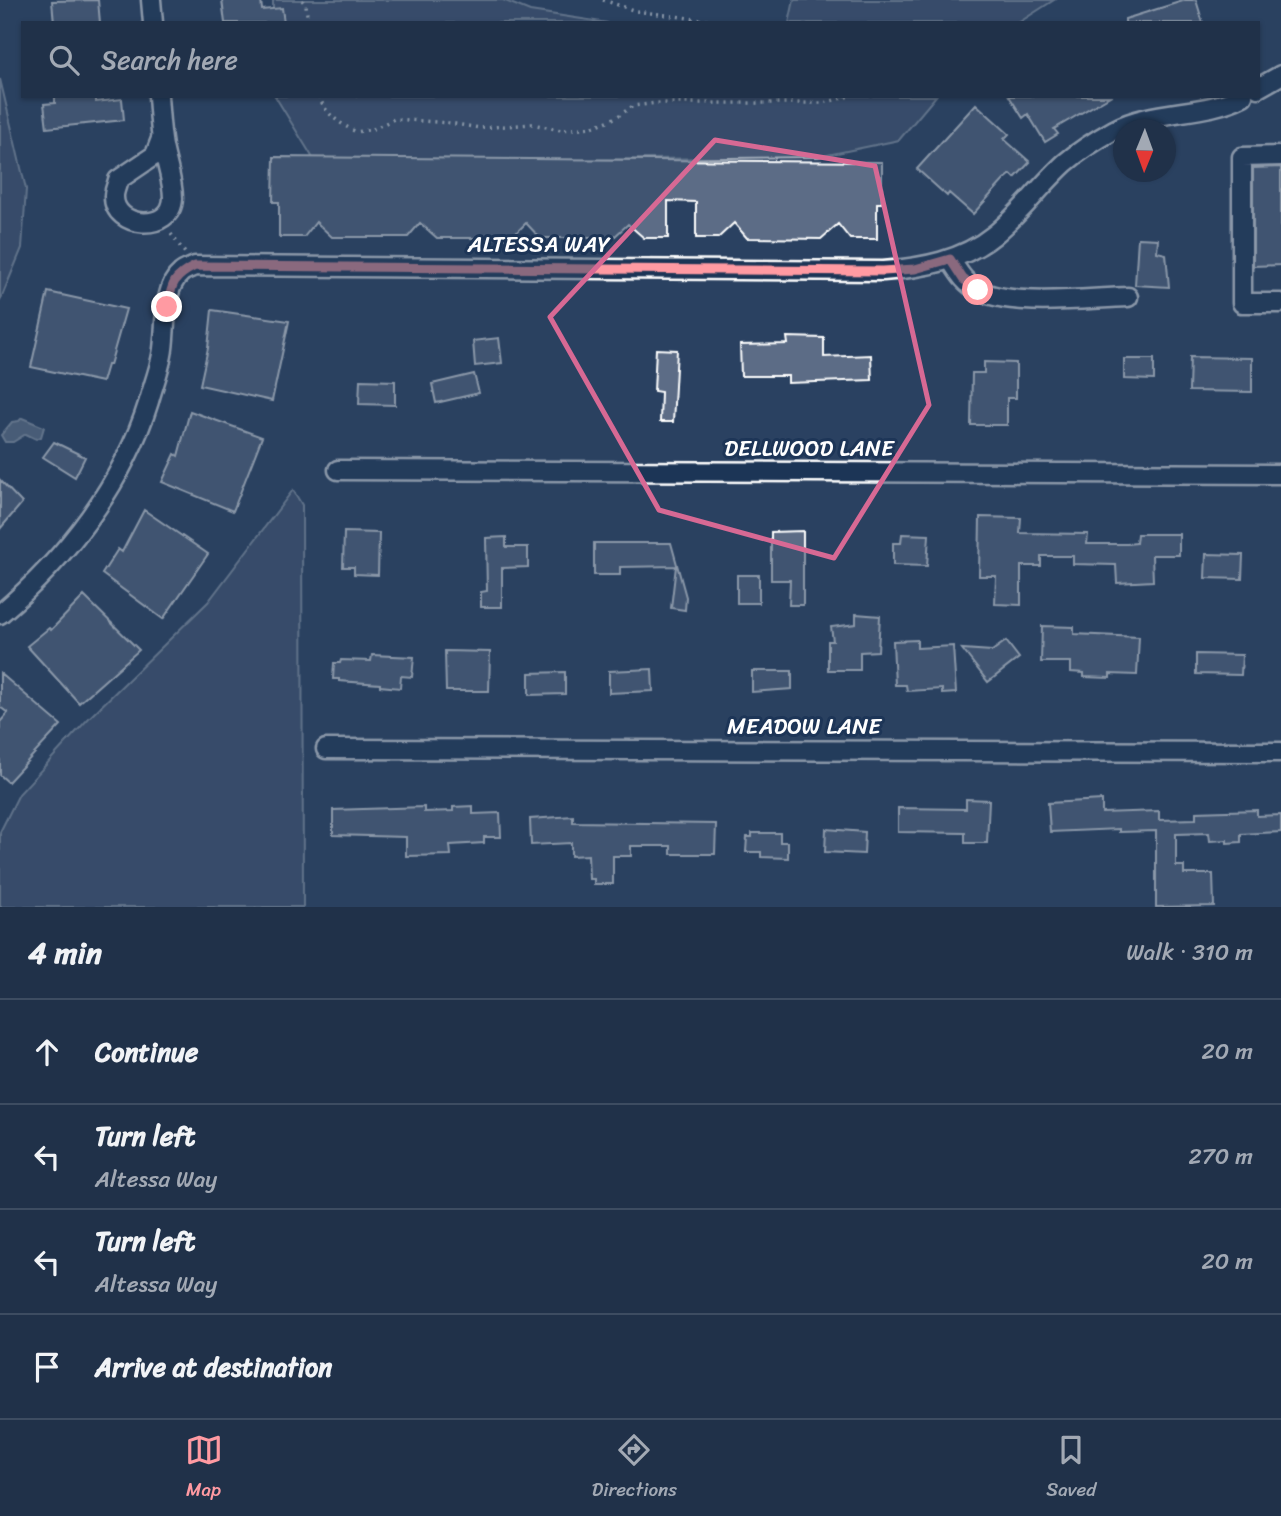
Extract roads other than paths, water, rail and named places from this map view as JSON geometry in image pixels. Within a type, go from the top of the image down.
[{"type":"street","points":[[151,0],[153,21]]},
{"type":"street","points":[[1260,87],[1281,75]]},
{"type":"street","points":[[158,98],[162,139],[173,199],[163,218],[138,223],[122,215],[114,199],[118,180],[155,155],[162,139]]},
{"type":"street","name":"ALTESSA WAY","points":[[0,614],[25,593],[69,545],[113,485],[148,405],[159,368],[171,288],[179,274],[192,267],[915,269],[950,259],[992,237],[1067,162],[1117,129],[1237,98]]},
{"type":"street","points":[[1281,156],[1242,157],[1242,303],[1281,303]]},
{"type":"street","points":[[950,259],[963,279],[978,290],[1014,300],[1128,297]]},
{"type":"street","name":"DELLWOOD LANE","points":[[338,470],[1281,474]]},
{"type":"street","name":"MEADOW LANE","points":[[326,749],[1281,752]]}]
